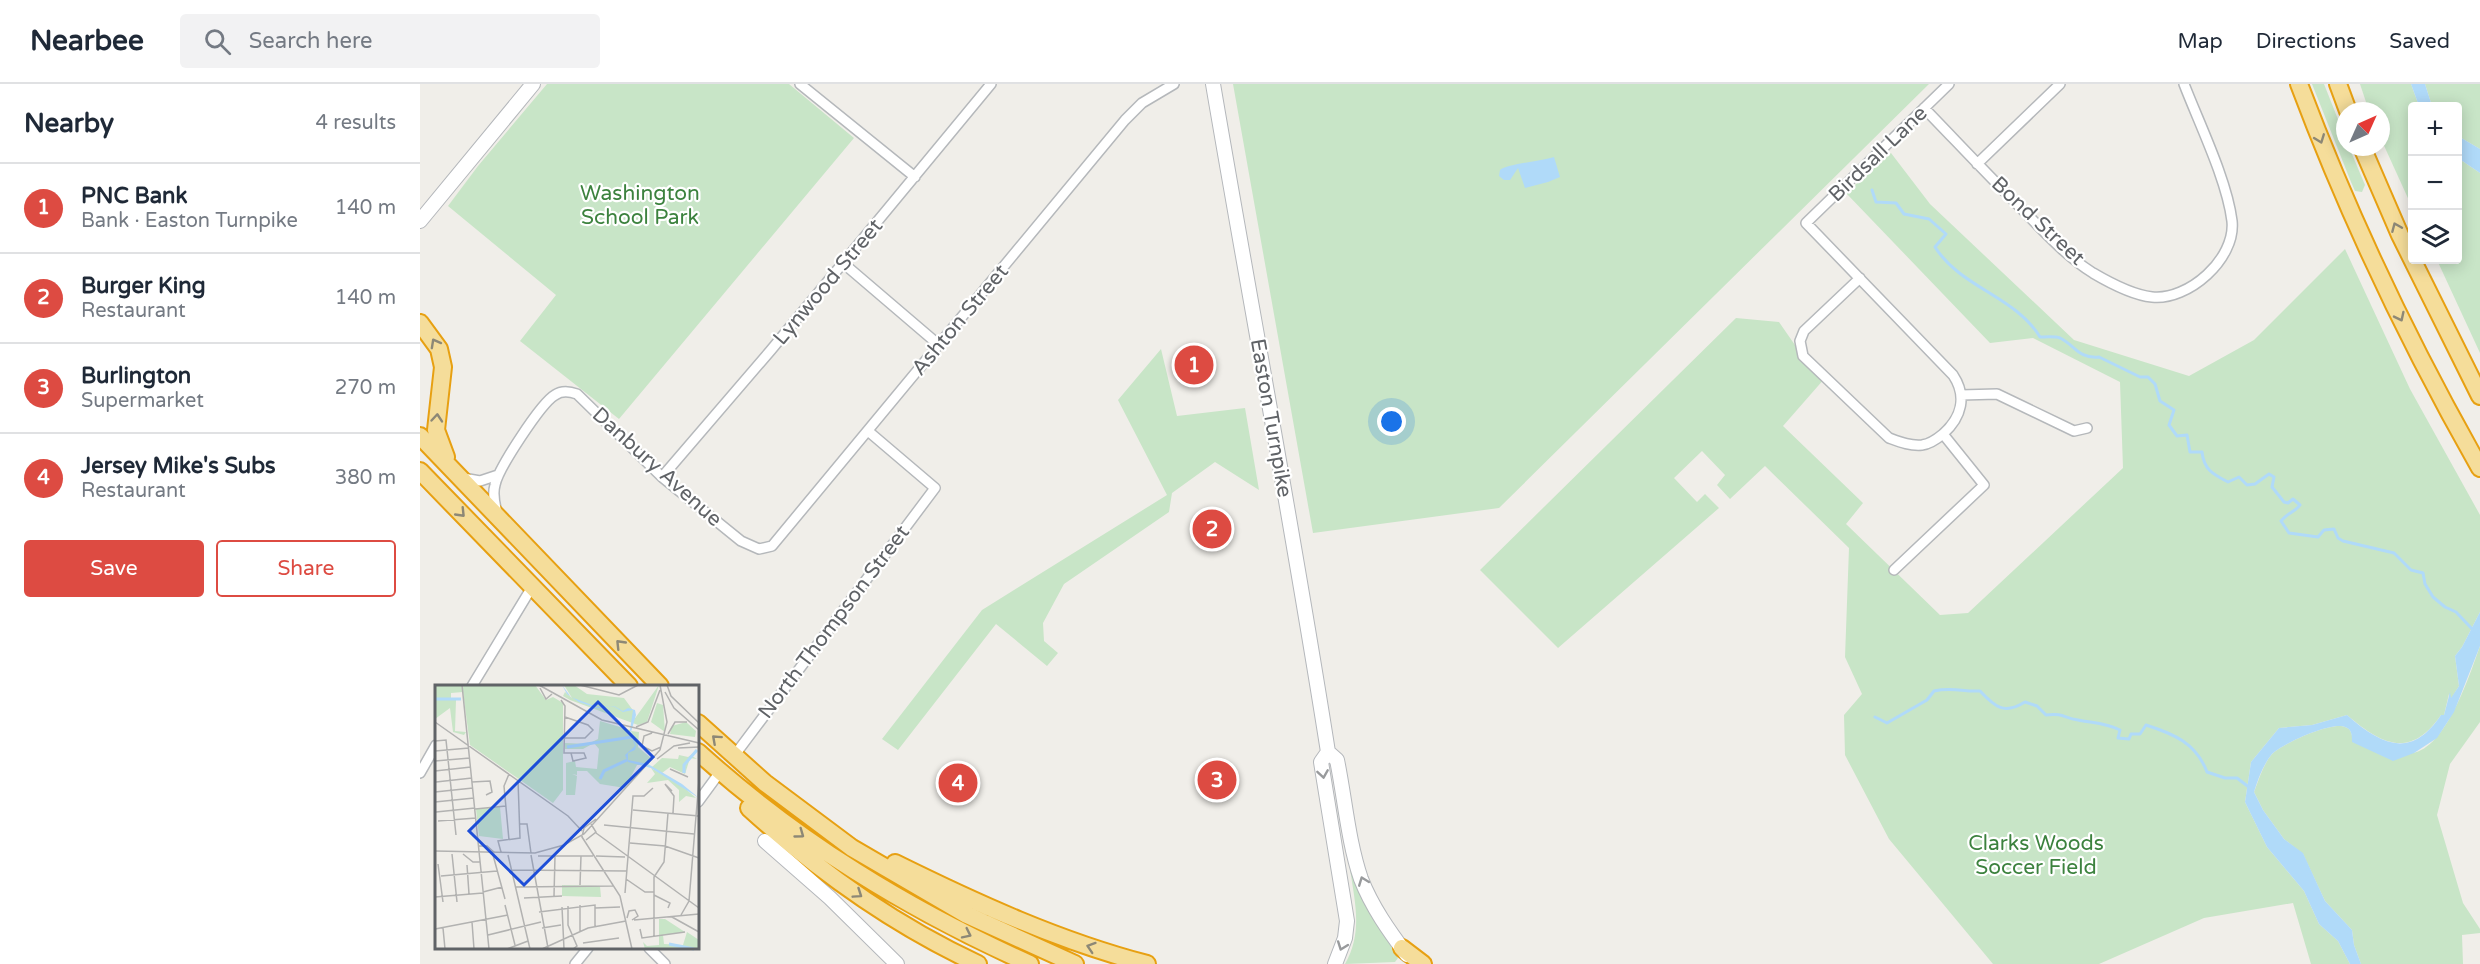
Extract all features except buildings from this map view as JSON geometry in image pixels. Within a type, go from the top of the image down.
[{"type":"highway","points":[[2299,84],[2320,141],[2372,259],[2431,380],[2480,468]]},
{"type":"highway","points":[[2338,84],[2345,102]]},
{"type":"highway","points":[[2366,156],[2400,235],[2480,396]]},
{"type":"highway","points":[[420,323],[439,349],[443,367],[436,430],[455,472]]},
{"type":"highway","points":[[420,436],[658,685]]},
{"type":"highway","points":[[420,471],[627,685]]},
{"type":"highway","points":[[699,724],[734,756],[852,848],[931,896],[1075,964]]},
{"type":"highway","points":[[699,753],[720,772],[816,846],[890,894],[1030,964]]},
{"type":"highway","points":[[720,772],[740,799],[840,882],[913,929],[978,964]]},
{"type":"highway","points":[[802,811],[872,852],[978,903],[1073,941],[1147,964]]},
{"type":"highway","points":[[1402,948],[1423,964]]},
{"type":"main road","points":[[420,221],[533,84]]},
{"type":"main road","name":"Easton Turnpike","points":[[1213,84],[1276,450],[1304,596],[1328,752],[1337,760],[1356,861],[1362,880],[1375,909],[1415,964]]},
{"type":"main road","name":"Easton Turnpike","points":[[1328,752],[1321,762],[1347,921],[1345,938],[1335,964]]},
{"type":"main road","points":[[765,842],[830,898],[897,964]]},
{"type":"street","points":[[800,84],[915,177]]},
{"type":"street","name":"Lynwood Street","points":[[662,477],[991,84]]},
{"type":"street","name":"Ashton Street","points":[[748,545],[764,549],[777,542],[1125,120],[1142,103],[1174,84]]},
{"type":"street","name":"Birdsall Lane","points":[[1860,278],[1806,223],[1949,84]]},
{"type":"street","name":"Bond Street","points":[[1977,164],[2060,84]]},
{"type":"street","name":"Bond Street","points":[[1924,108],[2046,234],[2092,272],[2119,287],[2154,298],[2191,287],[2214,268],[2224,254],[2232,223],[2223,187],[2184,84]]},
{"type":"street","points":[[843,263],[939,345]]},
{"type":"street","points":[[1860,278],[1960,385],[1962,395],[1958,414],[1943,434],[1924,445],[1907,445],[1889,438],[1803,356],[1800,341],[1804,331],[1860,278]]},
{"type":"street","name":"Danbury Avenue","points":[[498,475],[546,402],[558,393],[567,391],[577,394],[662,477],[748,545]]},
{"type":"street","points":[[1962,395],[1997,394],[2074,431],[2087,428]]},
{"type":"street","name":"North Thompson Street","points":[[734,756],[934,488],[868,431]]},
{"type":"street","points":[[1894,570],[1984,485],[1943,434]]},
{"type":"street","points":[[455,472],[469,481],[480,481],[498,475],[494,495],[497,516]]},
{"type":"street","points":[[473,685],[532,587]]},
{"type":"street","points":[[420,772],[435,747]]},
{"type":"street","points":[[699,801],[720,772]]},
{"type":"street","points":[[575,964],[587,949]]},
{"type":"street","points":[[650,949],[665,964]]},
{"type":"green space","name":"Washington School Park","points":[[547,84],[789,84],[854,138],[619,419],[520,341],[556,295],[448,206],[478,166]]},
{"type":"green space","points":[[1233,84],[1929,84],[1499,508],[1313,533]]},
{"type":"green space","points":[[2312,84],[2324,84],[2336,114],[2336,144]]},
{"type":"green space","points":[[2360,84],[2411,84],[2418,102],[2408,102],[2408,198],[2389,156],[2390,102],[2366,102]]},
{"type":"green space","points":[[2425,84],[2480,84],[2480,149],[2462,138],[2462,102],[2431,102]]},
{"type":"green space","name":"Clarks Woods Soccer Field","points":[[1891,153],[1930,204],[2074,340],[2189,376],[2254,340],[2345,249],[2410,389],[2480,515],[2480,612],[2455,656],[2459,686],[2451,699],[2449,694],[2444,715],[2441,715],[2418,738],[2395,743],[2372,734],[2347,715],[2312,725],[2279,728],[2251,762],[2245,802],[2267,847],[2304,891],[2319,924],[2338,941],[2350,964],[2311,964],[2293,903],[2204,918],[2099,964],[1993,964],[1889,839],[1845,755],[1844,715],[1862,694],[1845,657],[1849,548],[1765,466],[1730,499],[1717,485],[1725,475],[1702,451],[1674,478],[1697,502],[1705,494],[1719,508],[1558,648],[1480,570],[1736,318],[1779,322],[1797,348],[1825,378],[1783,426],[1863,503],[1846,524],[1940,615],[1968,613],[2123,468],[2120,382],[2033,338],[1990,343],[1846,193]]},
{"type":"green space","points":[[2341,156],[2353,156],[2365,185],[2362,192],[2355,191]]},
{"type":"green space","points":[[2462,161],[2480,173],[2480,353],[2439,264],[2462,264]]},
{"type":"green space","points":[[1161,349],[1177,416],[1245,408],[1259,490],[1215,462],[1172,493],[1169,512],[1064,584],[1043,623],[1044,641],[1058,653],[1047,666],[996,624],[898,750],[882,739],[982,610],[1167,495],[1118,400]]},
{"type":"green space","points":[[2480,646],[2480,722],[2450,764],[2437,815],[2463,903],[2480,929],[2480,933],[2462,935],[2463,964],[2361,964],[2354,945],[2352,930],[2325,901],[2303,854],[2284,839],[2263,810],[2254,792],[2272,754],[2296,739],[2330,727],[2339,726],[2349,729],[2353,742],[2366,747],[2398,753],[2412,753],[2424,748],[2436,739],[2446,725],[2463,691]]},
{"type":"green space","points":[[1352,868],[1373,916],[1398,958],[1395,962],[1345,964],[1351,952],[1356,929],[1350,869]]},
{"type":"water","points":[[2411,84],[2425,84],[2431,102],[2418,102]]},
{"type":"water","points":[[2462,138],[2480,149],[2480,173],[2462,161]]},
{"type":"water","points":[[1554,157],[1560,177],[1548,182],[1525,188],[1518,168],[1510,180],[1504,180],[1499,176],[1500,170],[1504,168]]},
{"type":"water","points":[[2480,612],[2480,646],[2454,712],[2437,738],[2414,753],[2393,761],[2352,742],[2349,729],[2339,726],[2330,727],[2307,734],[2277,750],[2266,763],[2257,782],[2254,792],[2263,810],[2284,839],[2303,853],[2325,901],[2352,930],[2354,945],[2361,964],[2350,964],[2338,941],[2319,924],[2304,891],[2267,847],[2245,802],[2251,762],[2279,728],[2312,725],[2347,715],[2384,740],[2407,743],[2418,738],[2430,729],[2441,715],[2444,715],[2450,692],[2451,698],[2459,686],[2455,656]]},
{"type":"waterway","points":[[1872,190],[1876,202],[1896,203],[1904,214],[1929,219],[1946,234],[1935,247],[1946,261],[1973,283],[2017,311],[2040,337],[2060,338],[2081,354],[2099,357],[2140,377],[2148,377],[2155,384],[2160,401],[2174,410],[2169,425],[2177,436],[2187,435],[2190,452],[2202,452],[2207,467],[2214,474],[2228,482],[2239,477],[2247,485],[2255,484],[2269,474],[2274,477],[2272,487],[2284,502],[2288,503],[2293,499],[2300,505],[2281,521],[2289,533],[2318,537],[2324,530],[2334,529],[2338,538],[2343,541],[2394,553],[2411,570],[2423,573],[2425,584],[2433,597],[2445,607],[2456,612],[2474,631]]},
{"type":"waterway","points":[[1875,717],[1887,723],[1927,700],[1934,691],[1947,689],[1980,691],[2000,707],[2011,708],[2025,702],[2037,706],[2046,715],[2061,715],[2115,728],[2120,730],[2118,738],[2129,739],[2131,734],[2140,734],[2146,725],[2156,728],[2175,736],[2190,747],[2197,754],[2207,772],[2225,778],[2237,778],[2250,788]]},
{"type":"place","name":"PNC Bank","points":[[1194,365]]},
{"type":"place","name":"Burger King","points":[[1212,529]]},
{"type":"place","name":"Burlington","points":[[1217,780]]},
{"type":"place","name":"Jersey Mike's Subs","points":[[958,783]]}]
